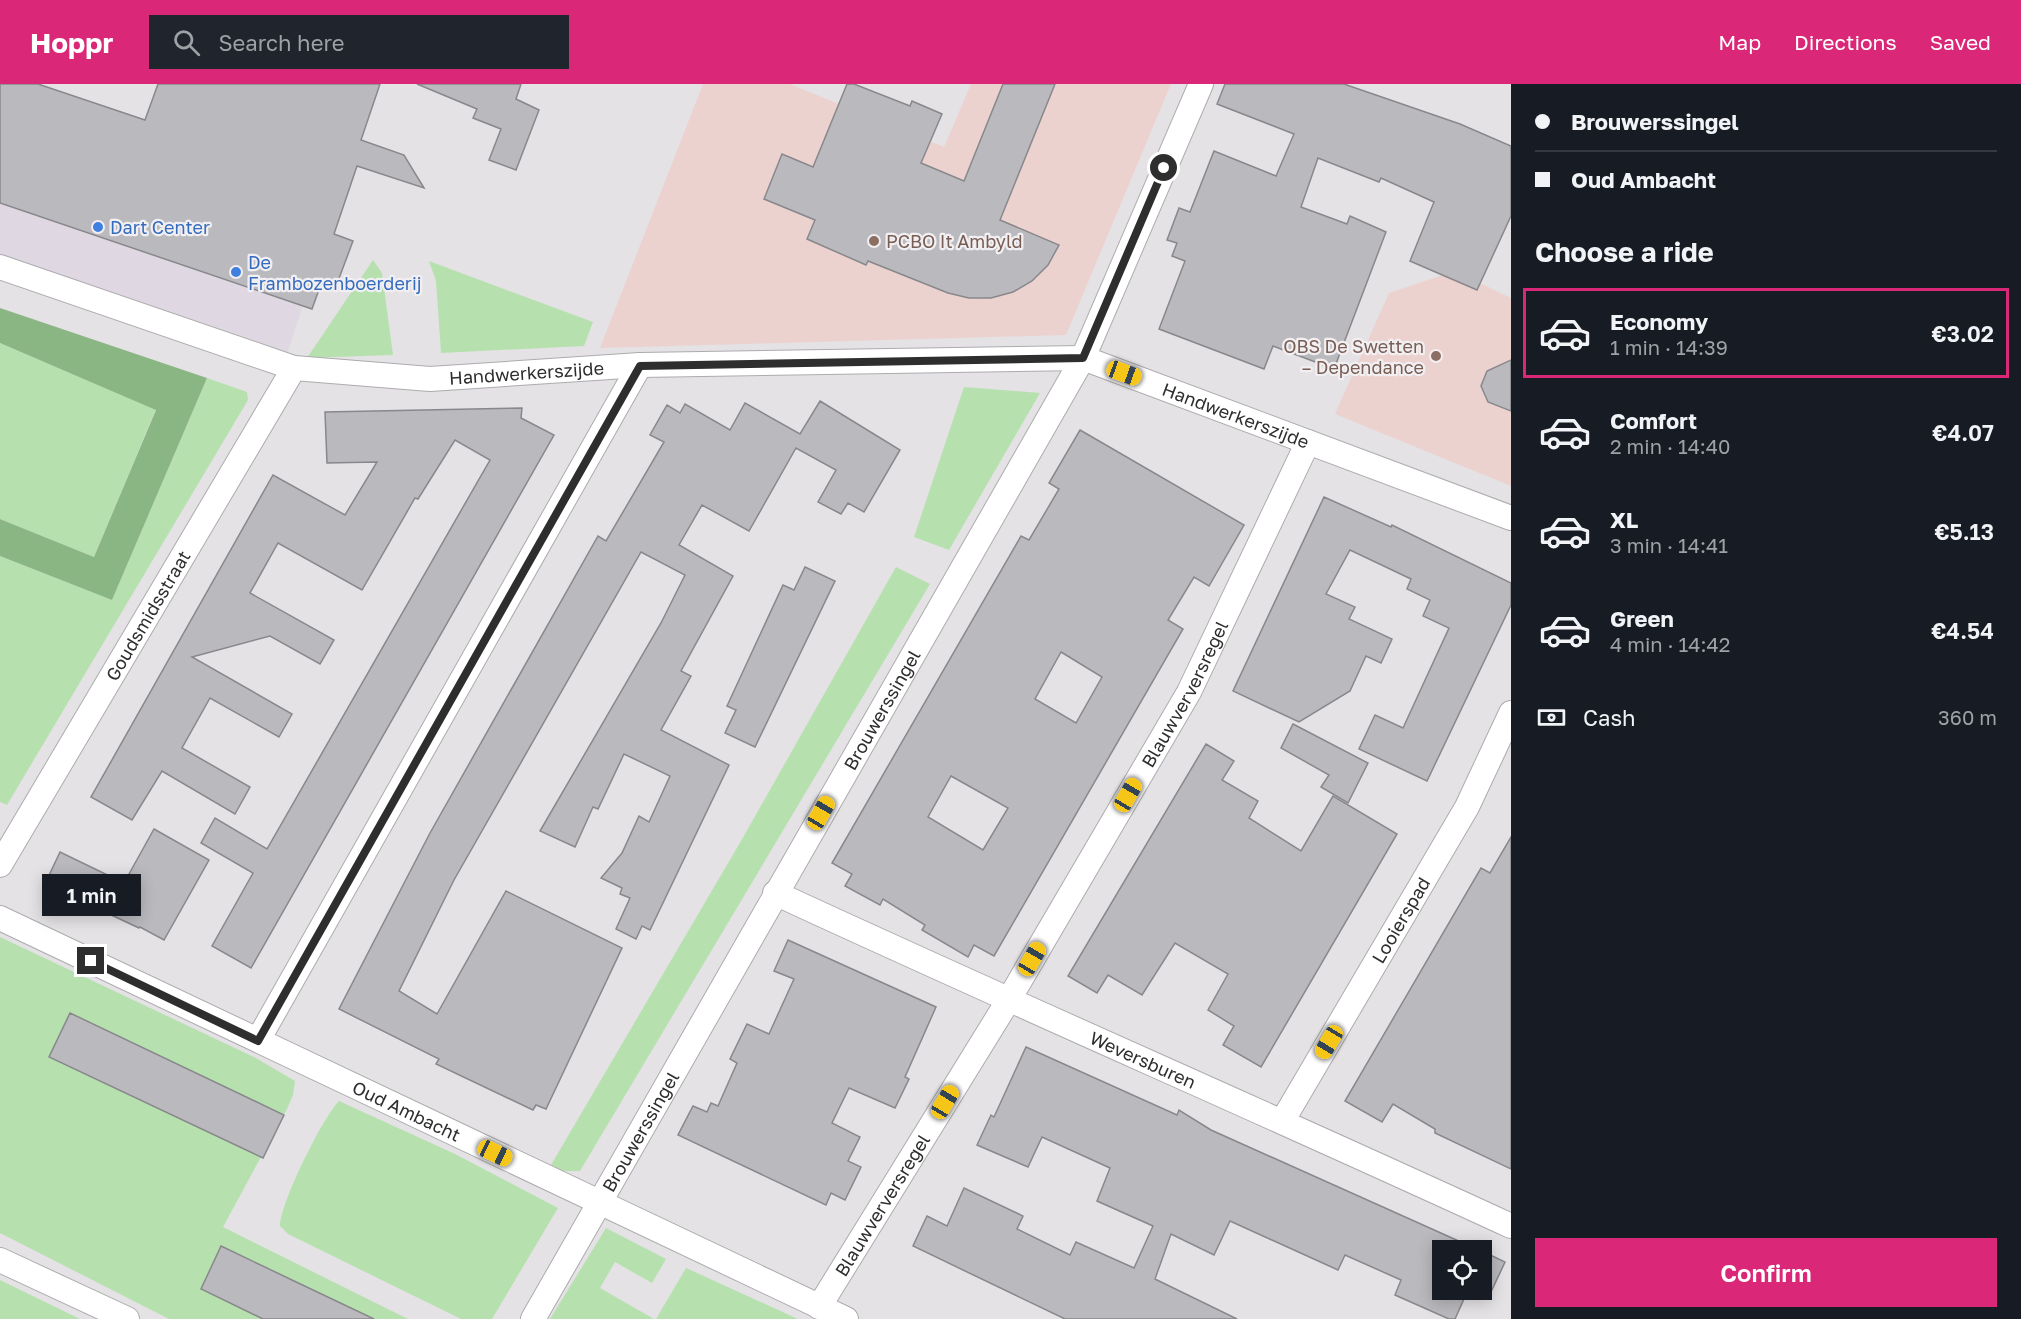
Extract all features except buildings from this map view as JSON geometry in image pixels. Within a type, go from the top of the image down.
[{"type":"street","name":"Brouwerssingel","points":[[533,1319],[1083,358],[1200,84]]},
{"type":"street","name":"Handwerkerszijde","points":[[0,267],[294,368],[430,379],[640,366],[1083,358],[1511,518]]},
{"type":"street","points":[[258,1041],[640,366]]},
{"type":"street","name":"Goudsmidsstraat","points":[[0,865],[294,368]]},
{"type":"street","name":"Blauwverversregel","points":[[819,1307],[1008,1000],[1189,692],[1308,442]]},
{"type":"street","name":"Looierspad","points":[[1283,1120],[1467,807],[1511,713]]},
{"type":"street","name":"Weversburen","points":[[775,893],[1008,1000],[1283,1120],[1511,1226]]},
{"type":"street","name":"Oud Ambacht","points":[[0,918],[846,1319]]},
{"type":"street","points":[[0,1260],[127,1319]]},
{"type":"shaded area","name":"PCBO It Ambyld","points":[[703,84],[790,84],[944,147],[971,84],[1171,84],[1066,335],[600,348]]},
{"type":"shaded area","points":[[0,181],[306,296],[281,373],[0,271]]},
{"type":"shaded area","name":"OBS De Swetten – Dependance","points":[[1455,271],[1511,298],[1511,486],[1335,414],[1389,293]]},
{"type":"green space","points":[[373,260],[382,273],[393,355],[307,358]]},
{"type":"green space","points":[[429,261],[593,322],[584,346],[441,353],[436,281]]},
{"type":"green space","points":[[0,308],[207,378],[112,600],[0,556],[0,519],[94,557],[156,410],[0,343]]},
{"type":"green space","points":[[0,343],[156,409],[94,557],[0,519]]},
{"type":"green space","points":[[207,378],[247,392],[248,400],[7,805],[0,802],[0,556],[112,600]]},
{"type":"green space","points":[[964,387],[1040,393],[949,550],[914,537]]},
{"type":"green space","points":[[896,567],[930,584],[580,1171],[562,1171],[551,1165],[741,841]]},
{"type":"green space","points":[[0,937],[256,1058],[295,1081],[293,1095],[287,1109],[223,1227],[408,1319],[169,1319],[0,1233]]},
{"type":"green space","points":[[339,1101],[455,1154],[558,1208],[492,1319],[461,1319],[288,1234],[280,1226],[294,1181],[323,1124]]},
{"type":"green space","points":[[606,1228],[666,1259],[652,1283],[615,1262],[600,1288],[654,1319],[550,1319]]},
{"type":"green space","points":[[686,1268],[798,1319],[656,1319]]},
{"type":"green space","points":[[0,1280],[80,1319],[0,1319]]},
{"type":"place","name":"Dart Center","points":[[98,227]]},
{"type":"place","name":"PCBO It Ambyld","points":[[874,241]]},
{"type":"place","name":"De Frambozenboerderij","points":[[236,272]]},
{"type":"place","name":"OBS De Swetten – Dependance","points":[[1436,356]]},
{"type":"route","points":[[91,961],[258,1041],[640,366],[1083,358],[1164,168]]}]
